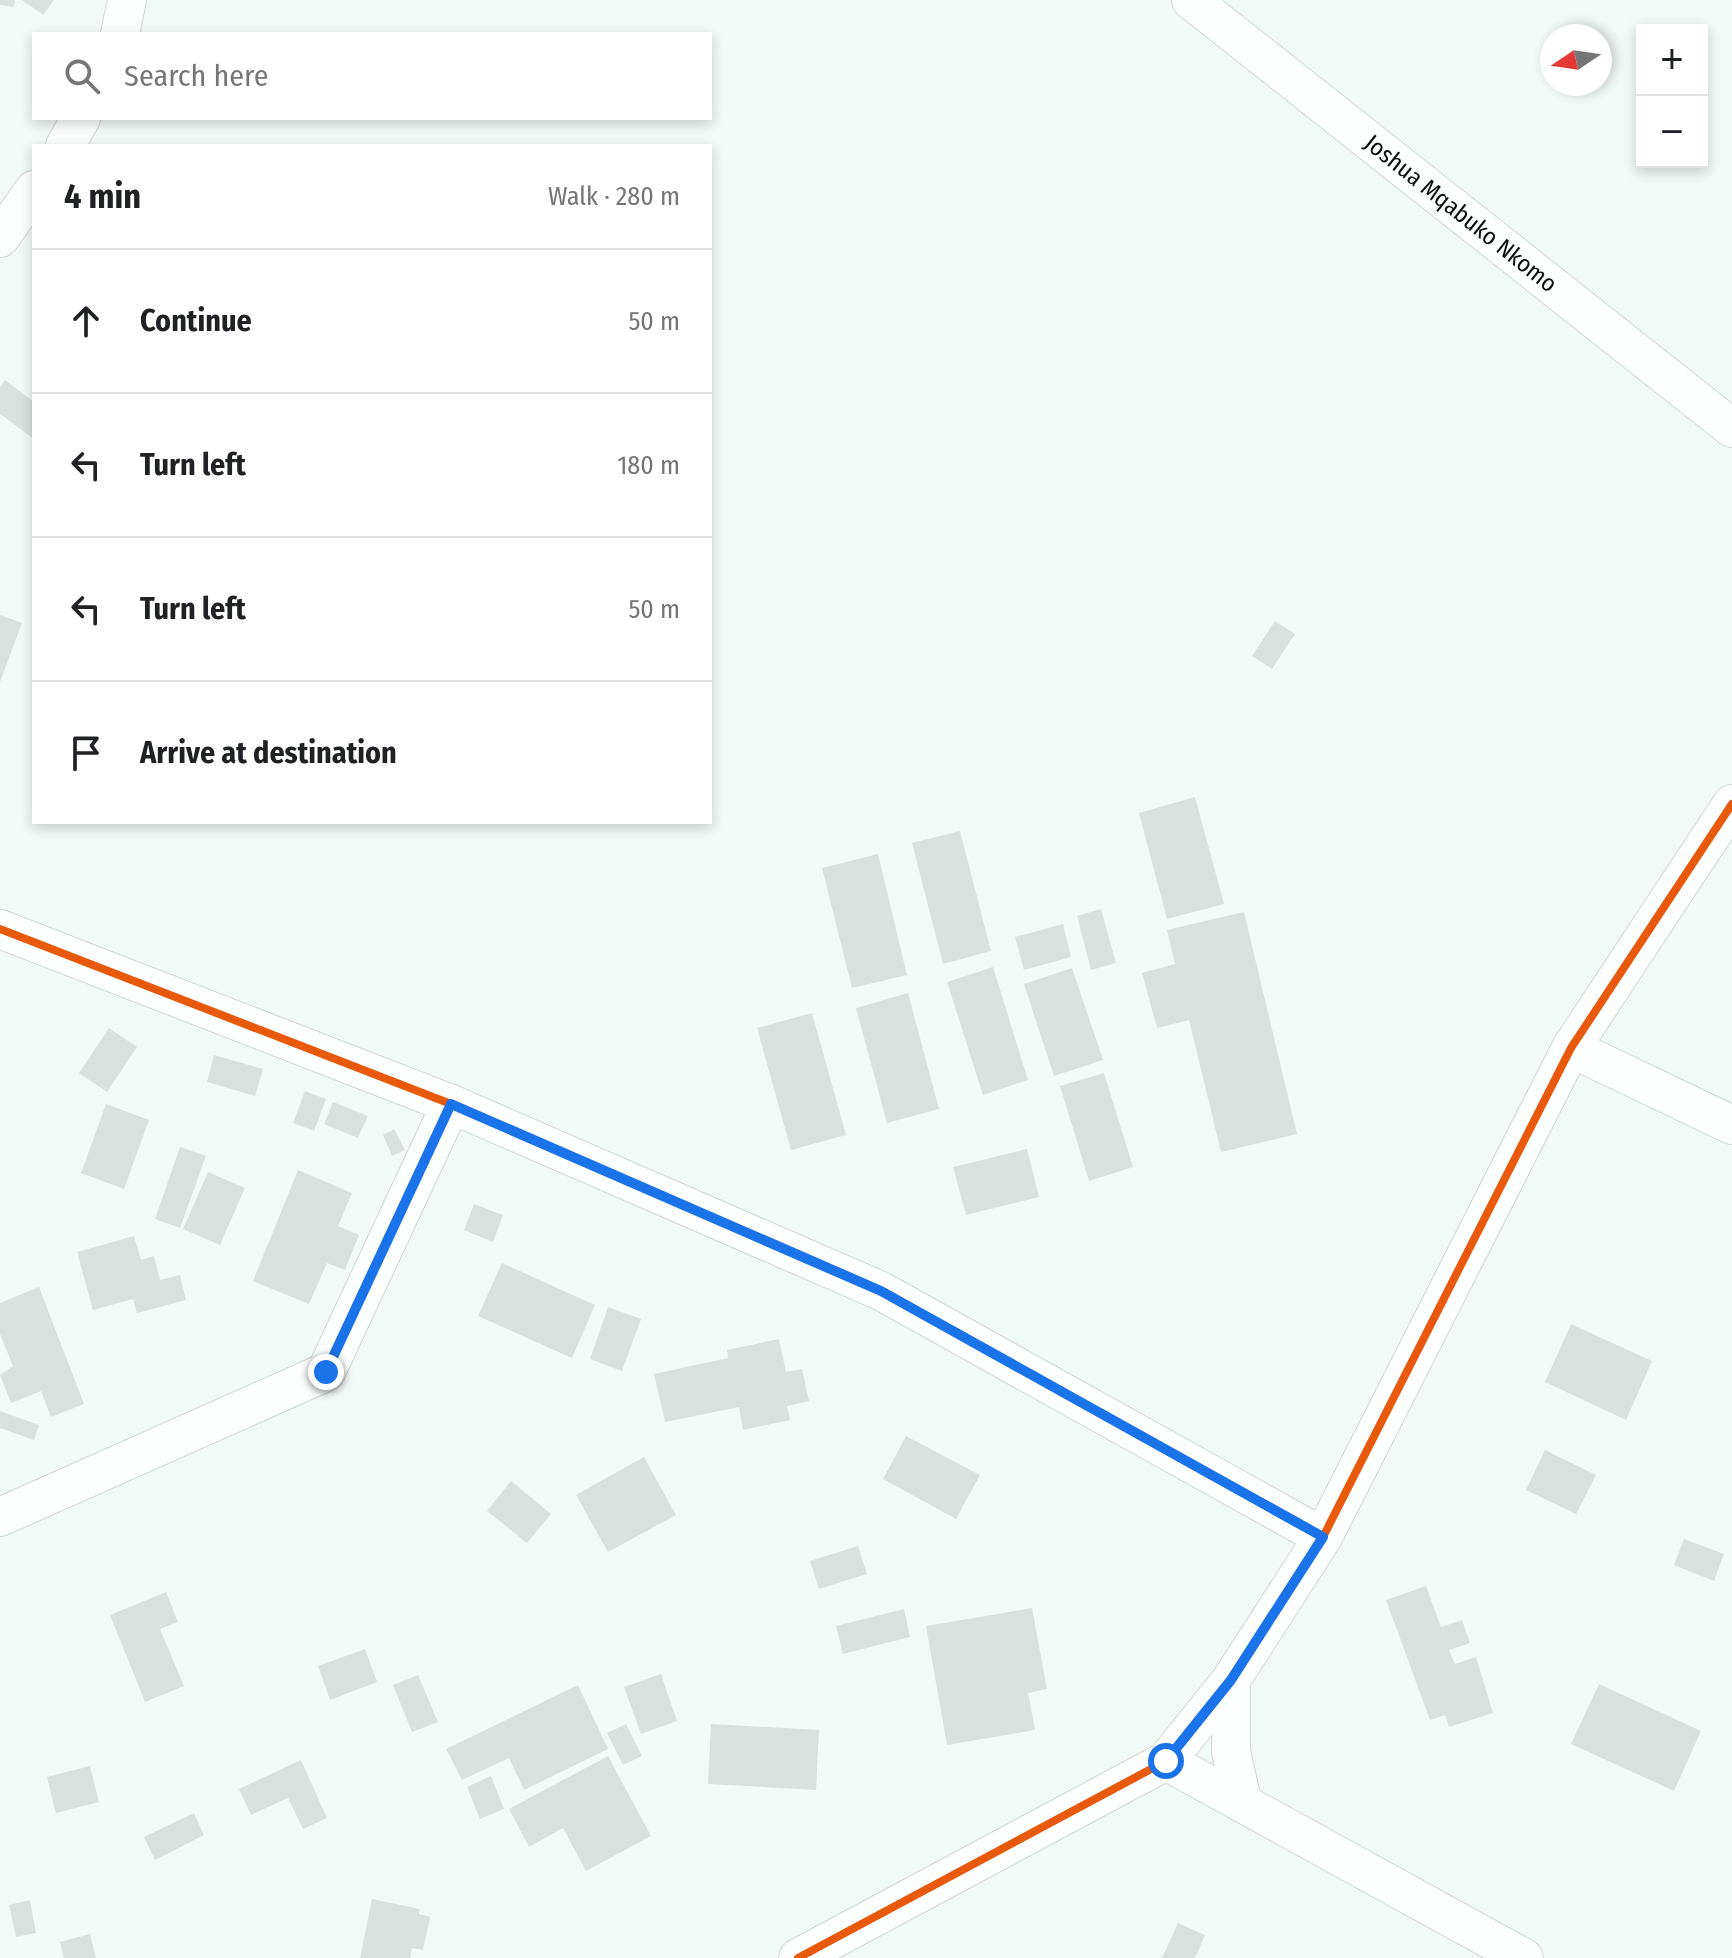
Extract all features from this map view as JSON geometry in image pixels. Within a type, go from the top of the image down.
[{"type":"street","points":[[120,32],[127,0]]},
{"type":"street","name":"Joshua Mqabuko Nkomo","points":[[1191,0],[1732,428]]},
{"type":"street","points":[[66,144],[80,120]]},
{"type":"street","points":[[0,238],[32,193]]},
{"type":"street","points":[[798,1958],[1166,1761],[1231,1680],[1323,1537],[1571,1048],[1732,804]]},
{"type":"street","points":[[0,929],[451,1104],[881,1291],[1323,1537]]},
{"type":"street","points":[[1571,1048],[1732,1125]]},
{"type":"street","points":[[0,1517],[326,1372],[451,1104]]},
{"type":"street","points":[[1231,1680],[1231,1751],[1242,1801]]},
{"type":"street","points":[[1166,1761],[1524,1958]]},
{"type":"building","points":[[0,0],[15,0],[14,7],[0,5]]},
{"type":"building","points":[[22,0],[54,0],[43,15]]},
{"type":"building","points":[[5,380],[32,400],[32,438],[0,414],[0,387]]},
{"type":"building","points":[[0,615],[22,623],[0,682]]},
{"type":"building","points":[[1275,621],[1295,634],[1272,669],[1252,656]]},
{"type":"building","points":[[1195,797],[1224,904],[1167,919],[1139,813]]},
{"type":"building","points":[[960,831],[991,951],[943,964],[912,843]]},
{"type":"building","points":[[878,854],[907,975],[852,988],[822,868]]},
{"type":"building","points":[[1101,909],[1116,963],[1091,970],[1077,916]]},
{"type":"building","points":[[1244,912],[1297,1134],[1221,1152],[1189,1020],[1157,1028],[1142,973],[1175,964],[1167,930]]},
{"type":"building","points":[[1063,924],[1071,957],[1024,970],[1015,937]]},
{"type":"building","points":[[993,967],[1028,1080],[983,1095],[947,982]]},
{"type":"building","points":[[1072,968],[1103,1060],[1054,1076],[1024,984]]},
{"type":"building","points":[[908,993],[939,1109],[887,1123],[856,1008]]},
{"type":"building","points":[[812,1013],[846,1135],[791,1150],[757,1028]]},
{"type":"building","points":[[109,1028],[137,1047],[107,1092],[79,1073]]},
{"type":"building","points":[[214,1055],[263,1069],[255,1096],[207,1082]]},
{"type":"building","points":[[1104,1073],[1133,1167],[1089,1181],[1060,1086]]},
{"type":"building","points":[[305,1091],[326,1099],[314,1131],[293,1123]]},
{"type":"building","points":[[333,1102],[368,1116],[358,1138],[324,1124]]},
{"type":"building","points":[[106,1104],[149,1120],[124,1189],[81,1173]]},
{"type":"building","points":[[394,1129],[405,1150],[392,1156],[383,1135]]},
{"type":"building","points":[[180,1147],[206,1156],[180,1228],[155,1219]]},
{"type":"building","points":[[1027,1149],[1039,1197],[966,1215],[953,1167]]},
{"type":"building","points":[[298,1170],[352,1193],[338,1226],[359,1235],[345,1270],[327,1263],[309,1304],[253,1281]]},
{"type":"building","points":[[208,1172],[245,1188],[220,1245],[183,1229]]},
{"type":"building","points":[[474,1204],[503,1215],[493,1242],[464,1230]]},
{"type":"building","points":[[134,1236],[141,1260],[154,1256],[160,1280],[180,1275],[186,1300],[137,1313],[133,1299],[93,1310],[77,1252]]},
{"type":"building","points":[[502,1263],[595,1305],[572,1358],[478,1316]]},
{"type":"building","points":[[39,1287],[84,1404],[51,1417],[41,1391],[11,1403],[0,1375],[13,1366],[0,1334],[0,1303]]},
{"type":"building","points":[[608,1307],[641,1319],[622,1371],[590,1359]]},
{"type":"building","points":[[1571,1324],[1652,1361],[1626,1420],[1545,1382]]},
{"type":"building","points":[[779,1339],[786,1372],[802,1369],[809,1401],[787,1406],[790,1420],[743,1430],[739,1407],[665,1422],[654,1374],[728,1358],[727,1350]]},
{"type":"building","points":[[0,1411],[39,1425],[34,1440],[0,1428]]},
{"type":"building","points":[[906,1436],[980,1475],[956,1519],[883,1479]]},
{"type":"building","points":[[1545,1450],[1596,1475],[1576,1514],[1526,1490]]},
{"type":"building","points":[[644,1457],[676,1515],[608,1552],[576,1495]]},
{"type":"building","points":[[511,1481],[551,1514],[527,1543],[487,1511]]},
{"type":"building","points":[[1684,1539],[1724,1554],[1714,1581],[1674,1565]]},
{"type":"building","points":[[858,1546],[867,1574],[819,1589],[810,1561]]},
{"type":"building","points":[[1426,1586],[1441,1627],[1462,1620],[1470,1643],[1449,1650],[1455,1664],[1476,1657],[1493,1713],[1449,1727],[1445,1715],[1430,1720],[1386,1600]]},
{"type":"building","points":[[166,1592],[178,1622],[160,1629],[184,1686],[145,1702],[110,1615]]},
{"type":"building","points":[[1032,1608],[1047,1689],[1028,1693],[1035,1730],[947,1745],[926,1626]]},
{"type":"building","points":[[904,1609],[910,1637],[843,1654],[836,1626]]},
{"type":"building","points":[[365,1649],[377,1682],[330,1700],[318,1666]]},
{"type":"building","points":[[661,1674],[677,1721],[641,1734],[624,1687]]},
{"type":"building","points":[[418,1675],[438,1722],[412,1732],[393,1685]]},
{"type":"building","points":[[1599,1684],[1701,1731],[1674,1791],[1571,1744]]},
{"type":"building","points":[[578,1685],[608,1749],[524,1790],[509,1758],[462,1780],[446,1749]]},
{"type":"building","points":[[626,1724],[642,1756],[623,1765],[607,1733]]},
{"type":"building","points":[[711,1724],[819,1730],[816,1790],[708,1784]]},
{"type":"building","points":[[608,1756],[651,1836],[586,1871],[563,1828],[529,1847],[509,1809]]},
{"type":"building","points":[[301,1760],[327,1818],[303,1829],[288,1798],[251,1815],[239,1789]]},
{"type":"building","points":[[90,1766],[99,1802],[56,1813],[47,1777]]},
{"type":"building","points":[[491,1776],[504,1809],[480,1819],[467,1787]]},
{"type":"building","points":[[194,1813],[204,1835],[155,1860],[144,1837]]},
{"type":"building","points":[[372,1899],[420,1909],[419,1914],[430,1917],[423,1950],[412,1948],[410,1958],[360,1958]]},
{"type":"building","points":[[30,1900],[36,1933],[16,1937],[9,1905]]},
{"type":"building","points":[[1178,1923],[1205,1935],[1195,1958],[1162,1958]]},
{"type":"building","points":[[90,1934],[96,1958],[64,1958],[60,1942]]},
{"type":"cycle path","points":[[798,1958],[1166,1761],[1231,1680],[1323,1537],[1571,1048],[1732,804]]},
{"type":"cycle path","points":[[0,929],[451,1104],[881,1291],[1323,1537]]},
{"type":"route","points":[[326,1372],[451,1104],[881,1291],[1323,1537],[1231,1680],[1166,1761]]}]
